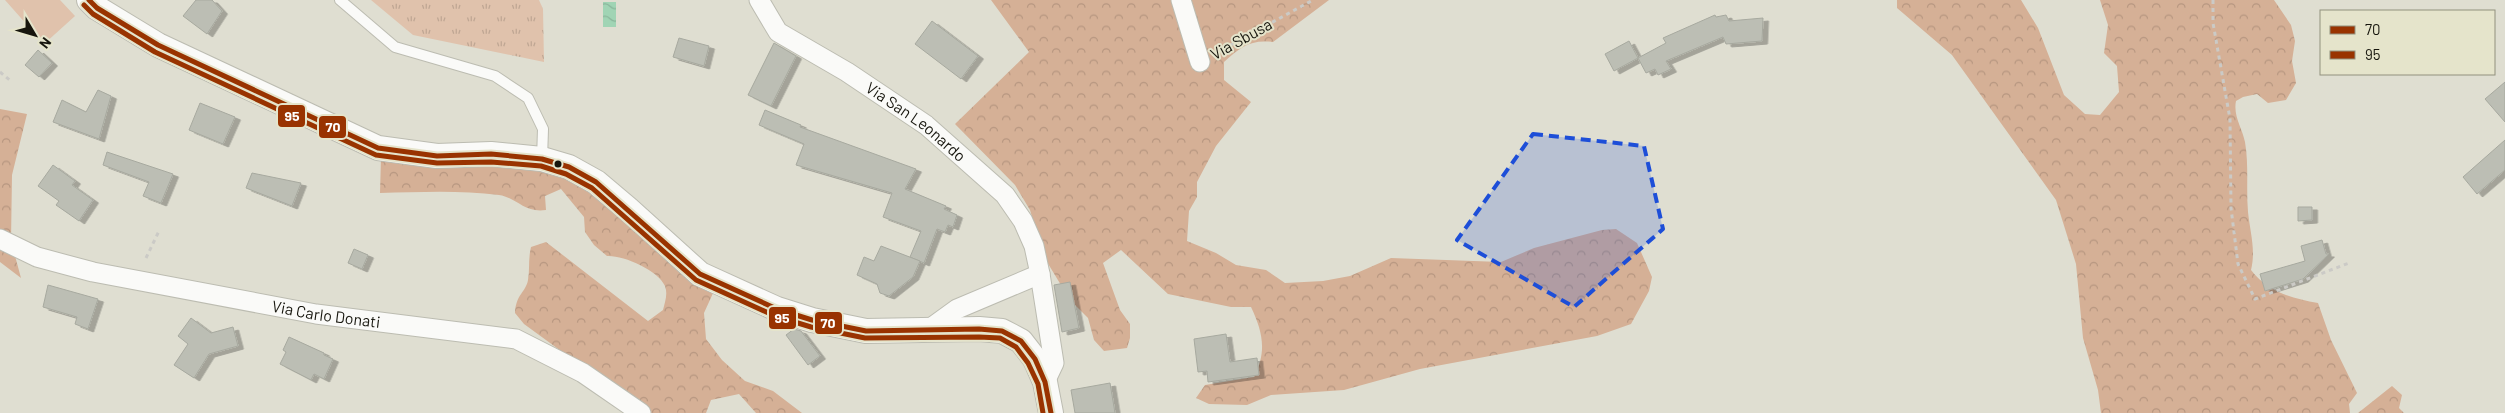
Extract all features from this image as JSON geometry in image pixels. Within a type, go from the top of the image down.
[{"type":"street","points":[[89,0],[97,8],[158,45],[378,148],[437,156],[491,154],[542,158],[569,167],[596,182],[700,274],[777,309],[812,320],[866,331],[979,329],[1002,331],[1021,341],[1035,359],[1045,382],[1051,413]]},
{"type":"street","name":"Via San Leonardo","points":[[760,0],[778,32],[847,72],[926,125],[1005,195],[1023,221],[1034,246],[1040,274],[1054,362],[1045,382]]},
{"type":"street","name":"Via Sbusa","points":[[1181,0],[1200,62]]},
{"type":"street","name":"Via Carlo Donati","points":[[0,239],[37,257],[93,272],[316,314],[516,339],[583,372],[641,413]]},
{"type":"street","points":[[928,330],[957,309],[1040,274]]},
{"type":"lane","points":[[340,0],[395,47],[495,76],[528,98],[544,128],[542,158]]},
{"type":"path","name":"Via Sbusa","points":[[1200,62],[1312,0]]},
{"type":"path","points":[[2213,0],[2213,23],[2230,119],[2231,208],[2238,264],[2255,299],[2350,262]]},
{"type":"path","points":[[0,72],[12,82]]},
{"type":"path","points":[[146,258],[159,231]]},
{"type":"highlighted area","points":[[1533,134],[1644,146],[1663,229],[1574,307],[1457,240]]},
{"type":"green space","points":[[5,0],[60,0],[75,16],[44,44]]},
{"type":"green space","points":[[371,0],[539,0],[543,9],[544,62],[413,35]]},
{"type":"green space","points":[[991,0],[1329,0],[1273,42],[1265,41],[1246,45],[1224,62],[1224,80],[1251,102],[1216,146],[1197,182],[1197,197],[1189,211],[1187,241],[1216,253],[1236,265],[1266,270],[1285,283],[1323,281],[1350,276],[1391,258],[1501,262],[1534,248],[1602,230],[1616,229],[1637,243],[1652,277],[1649,291],[1631,324],[1597,336],[1420,369],[1344,390],[1271,395],[1247,405],[1209,404],[1196,398],[1205,385],[1254,377],[1258,368],[1261,359],[1262,342],[1251,307],[1231,307],[1168,294],[1121,250],[1103,263],[1120,310],[1130,324],[1130,338],[1127,348],[1104,351],[1094,340],[1088,318],[1070,300],[1044,257],[1030,210],[1015,185],[955,124],[1029,52]]},
{"type":"green space","points":[[1897,0],[2021,0],[2038,28],[2064,95],[2085,114],[2100,115],[2119,92],[2117,66],[2104,53],[2108,25],[2100,0],[2274,0],[2291,25],[2295,41],[2292,61],[2296,83],[2286,100],[2268,103],[2257,94],[2243,97],[2236,101],[2235,106],[2246,151],[2248,212],[2253,248],[2251,270],[2265,284],[2281,293],[2318,303],[2331,340],[2357,393],[2349,404],[2350,413],[2101,413],[2098,390],[2083,338],[2076,264],[2056,200],[1952,55],[1897,8]]},
{"type":"green space","points":[[0,109],[27,114],[12,175],[11,241],[21,278],[0,262]]},
{"type":"green space","points":[[381,157],[536,164],[578,178],[714,291],[704,313],[706,339],[722,360],[745,381],[773,391],[802,413],[756,413],[739,394],[711,400],[706,413],[646,413],[524,324],[515,313],[517,302],[528,280],[531,247],[546,242],[648,321],[663,310],[666,298],[665,286],[655,274],[631,261],[607,256],[594,245],[585,232],[584,217],[561,189],[545,196],[546,210],[532,209],[506,197],[484,193],[380,193]]},
{"type":"green space","points":[[2392,386],[2402,395],[2399,408],[2404,413],[2358,413]]},
{"type":"water","points":[[603,2],[616,2],[616,27],[603,27]]},
{"type":"building","points":[[196,0],[212,0],[222,11],[207,34],[183,16]]},
{"type":"building","points":[[1715,15],[1716,17],[1726,15],[1729,21],[1763,18],[1762,41],[1726,44],[1723,37],[1666,61],[1671,69],[1658,75],[1655,69],[1646,73],[1638,58],[1666,43],[1663,38]]},
{"type":"building","points":[[932,21],[978,56],[961,79],[915,44]]},
{"type":"building","points":[[679,38],[709,46],[704,66],[673,57]]},
{"type":"building","points":[[1629,41],[1638,58],[1614,71],[1605,54]]},
{"type":"building","points":[[774,43],[796,56],[771,106],[748,95]]},
{"type":"building","points":[[38,50],[52,63],[39,77],[25,65]]},
{"type":"building","points":[[2505,82],[2505,122],[2485,99]]},
{"type":"building","points":[[98,90],[111,96],[99,139],[53,122],[62,100],[86,112]]},
{"type":"building","points":[[200,103],[235,117],[223,144],[189,130]]},
{"type":"building","points":[[765,110],[801,125],[800,127],[916,169],[905,189],[946,206],[944,209],[957,215],[953,227],[948,225],[945,232],[937,229],[924,263],[910,257],[921,231],[883,217],[892,193],[796,165],[804,144],[759,125]]},
{"type":"building","points":[[2505,140],[2505,170],[2477,194],[2463,177]]},
{"type":"building","points":[[107,152],[173,174],[161,203],[143,196],[149,182],[103,165]]},
{"type":"building","points":[[53,165],[75,181],[72,185],[93,200],[79,221],[56,205],[59,201],[38,186]]},
{"type":"building","points":[[252,173],[301,183],[292,206],[246,188]]},
{"type":"building","points":[[2298,207],[2312,207],[2312,220],[2298,221]]},
{"type":"building","points":[[2322,240],[2326,254],[2329,254],[2303,279],[2265,291],[2260,274],[2305,261],[2301,246]]},
{"type":"building","points":[[881,246],[920,261],[913,277],[889,296],[880,293],[877,284],[857,275],[864,257],[874,261]]},
{"type":"building","points":[[354,249],[368,255],[362,269],[348,263]]},
{"type":"building","points":[[1070,282],[1079,328],[1062,332],[1054,285]]},
{"type":"building","points":[[48,285],[98,299],[88,329],[75,324],[77,317],[43,307]]},
{"type":"building","points":[[191,318],[211,333],[233,327],[238,346],[209,354],[194,378],[174,365],[188,344],[178,336]]},
{"type":"building","points":[[794,329],[801,331],[820,356],[808,365],[786,335]]},
{"type":"building","points":[[1226,334],[1230,362],[1257,358],[1259,375],[1208,382],[1207,371],[1198,372],[1194,339]]},
{"type":"building","points":[[289,337],[333,359],[324,379],[314,374],[311,380],[280,364],[286,352],[283,350]]},
{"type":"building","points":[[1110,383],[1115,413],[1075,413],[1071,390]]},
{"type":"transit line","name":"70","points":[[89,0],[97,8],[158,45],[378,148],[437,156],[491,154],[542,159],[569,167],[596,182],[700,274],[777,309],[812,320],[866,331],[979,329],[1002,331],[1021,341],[1035,359],[1045,382],[1051,413]]},
{"type":"transit line","name":"95","points":[[84,5],[93,14],[155,52],[376,155],[437,163],[491,162],[541,166],[566,174],[592,188],[696,280],[775,316],[811,327],[865,338],[1000,338],[1016,347],[1028,363],[1038,384],[1043,413]]}]
